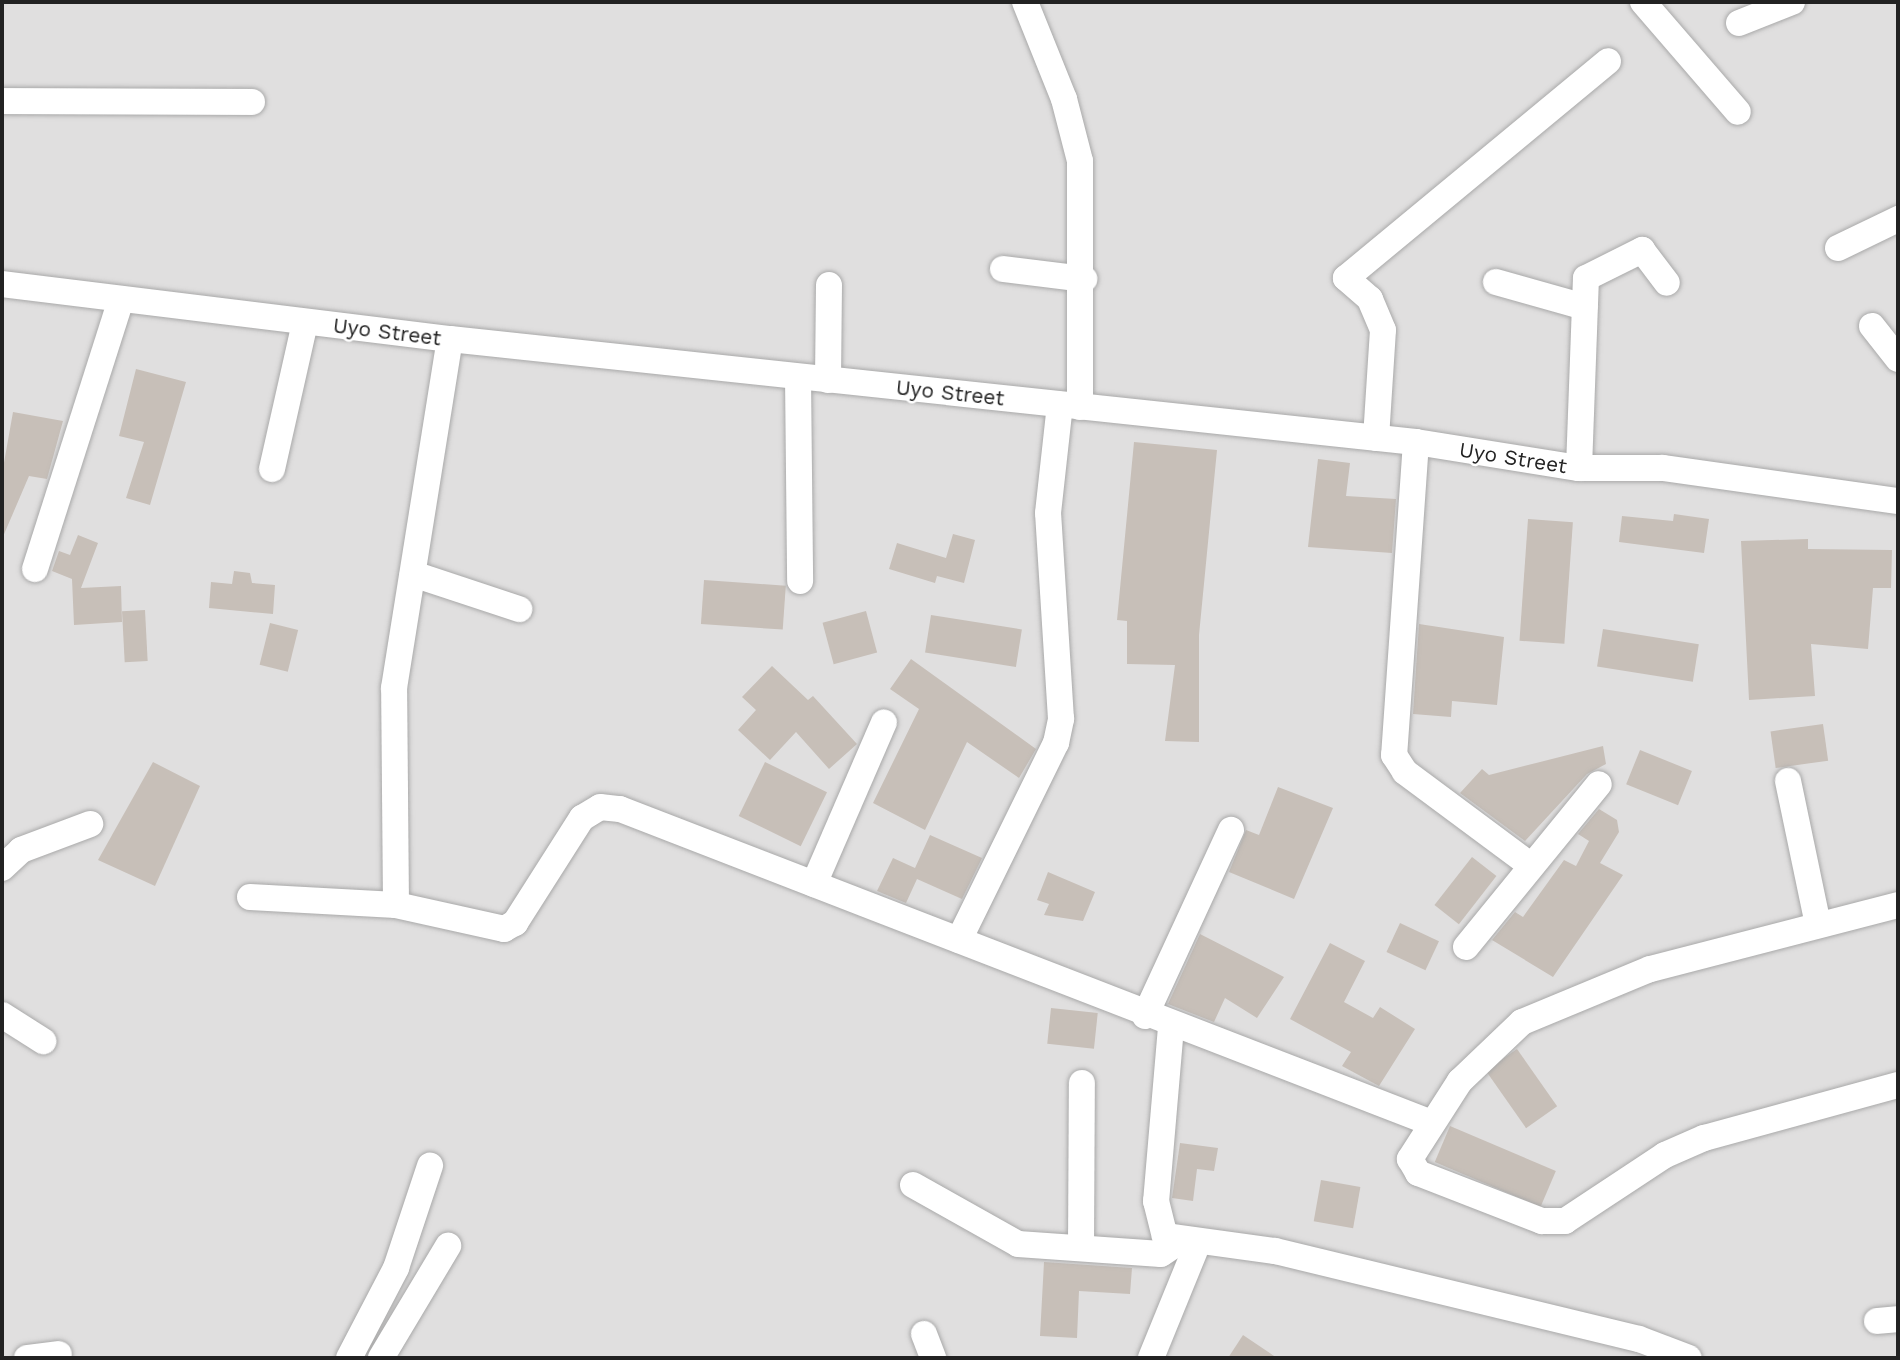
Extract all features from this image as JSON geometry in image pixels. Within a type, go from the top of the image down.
[{"type":"street","points":[[959,940],[1056,743],[1061,719],[1048,513],[1070,406],[1084,279],[1080,161],[1064,99],[1025,2]]},
{"type":"street","points":[[1643,2],[1738,112]]},
{"type":"street","points":[[1739,23],[1792,2]]},
{"type":"street","points":[[1376,438],[1382,321],[1370,299],[1346,278],[1608,61]]},
{"type":"street","points":[[2,100],[252,102]]},
{"type":"street","points":[[1838,248],[1898,219]]},
{"type":"street","points":[[1579,468],[1586,278],[1630,251],[1642,250],[1667,283]]},
{"type":"street","points":[[1003,269],[1084,279]]},
{"type":"street","points":[[1496,282],[1585,307]]},
{"type":"street","name":"Uyo Street","points":[[2,284],[120,302],[305,323],[1416,442],[1579,468],[1663,468],[1898,501]]},
{"type":"street","points":[[828,380],[829,285]]},
{"type":"street","points":[[36,569],[120,302]]},
{"type":"street","points":[[272,469],[305,323]]},
{"type":"street","points":[[1872,326],[1898,359]]},
{"type":"street","points":[[396,905],[394,688],[450,339]]},
{"type":"street","points":[[798,377],[800,582]]},
{"type":"street","points":[[1416,442],[1394,755],[1405,772],[1529,864]]},
{"type":"street","points":[[413,574],[519,610]]},
{"type":"street","points":[[814,884],[884,722]]},
{"type":"street","points":[[1788,781],[1818,925]]},
{"type":"street","points":[[1466,947],[1529,864],[1599,784]]},
{"type":"street","points":[[250,897],[396,905],[505,929],[515,923],[582,818],[600,807],[620,809],[959,940],[1171,1027],[1429,1122]]},
{"type":"street","points":[[2,868],[21,850],[90,824]]},
{"type":"street","points":[[1145,1016],[1231,830]]},
{"type":"street","points":[[1898,905],[1650,969],[1522,1022],[1492,1045],[1429,1122],[1411,1148],[1411,1167],[1418,1173],[1552,1223],[1576,1215],[1665,1156],[1704,1138],[1898,1085]]},
{"type":"street","points":[[2,1015],[43,1041]]},
{"type":"street","points":[[1171,1027],[1156,1201],[1157,1222],[1188,1243]]},
{"type":"street","points":[[1081,1248],[1082,1083]]},
{"type":"street","points":[[349,1358],[396,1268],[430,1166]]},
{"type":"street","points":[[913,1185],[1018,1244],[1161,1254],[1188,1243],[1275,1251],[1639,1339],[1689,1358]]},
{"type":"street","points":[[1151,1358],[1188,1243]]},
{"type":"street","points":[[381,1358],[448,1246]]},
{"type":"street","points":[[27,1358],[59,1354]]},
{"type":"shaded area","points":[[2,2],[1898,2],[1898,1358],[2,1358]]},
{"type":"building","points":[[136,369],[186,382],[150,505],[126,498],[144,442],[119,436]]},
{"type":"building","points":[[13,412],[63,421],[47,479],[29,476],[2,539],[2,474]]},
{"type":"building","points":[[1134,442],[1217,450],[1199,635],[1199,742],[1165,741],[1175,665],[1127,664],[1127,621],[1117,620]]},
{"type":"building","points":[[1318,459],[1350,463],[1346,496],[1396,499],[1392,553],[1308,547]]},
{"type":"building","points":[[1674,514],[1709,519],[1704,553],[1619,542],[1622,516],[1673,521]]},
{"type":"building","points":[[1528,519],[1573,522],[1564,644],[1519,641]]},
{"type":"building","points":[[953,534],[975,540],[964,583],[937,576],[935,583],[889,569],[897,543],[946,558]]},
{"type":"building","points":[[78,535],[98,543],[81,588],[121,586],[122,622],[74,625],[72,579],[52,571],[59,551],[70,555]]},
{"type":"building","points":[[1808,539],[1808,549],[1892,550],[1891,588],[1873,588],[1868,649],[1811,644],[1815,696],[1749,700],[1741,541]]},
{"type":"building","points":[[234,571],[250,573],[252,583],[275,585],[273,614],[209,608],[211,582],[232,584]]},
{"type":"building","points":[[704,580],[786,586],[783,630],[701,624]]},
{"type":"building","points":[[145,610],[148,661],[125,662],[122,611]]},
{"type":"building","points":[[866,611],[877,653],[834,664],[823,623]]},
{"type":"building","points":[[931,615],[1022,629],[1016,667],[925,653]]},
{"type":"building","points":[[270,623],[298,630],[288,672],[260,665]]},
{"type":"building","points":[[1419,624],[1504,637],[1497,705],[1452,701],[1451,717],[1413,714]]},
{"type":"building","points":[[1603,629],[1699,644],[1693,682],[1597,667]]},
{"type":"building","points":[[911,659],[1036,749],[1019,778],[967,742],[925,830],[873,803],[919,709],[890,689]]},
{"type":"building","points":[[772,666],[808,700],[813,696],[857,744],[829,769],[796,732],[770,760],[738,730],[756,710],[742,697]]},
{"type":"building","points":[[1823,724],[1828,761],[1776,768],[1771,731]]},
{"type":"building","points":[[1603,746],[1606,764],[1587,774],[1525,841],[1460,793],[1482,769],[1489,775]]},
{"type":"building","points":[[1640,750],[1692,771],[1678,805],[1626,784]]},
{"type":"building","points":[[153,762],[200,786],[155,886],[98,860]]},
{"type":"building","points":[[765,762],[827,792],[801,846],[739,816]]},
{"type":"building","points":[[1278,787],[1333,808],[1294,899],[1229,872],[1246,830],[1259,835]]},
{"type":"building","points":[[1599,809],[1617,820],[1619,832],[1600,863],[1623,875],[1553,977],[1492,940],[1515,912],[1523,917],[1564,860],[1576,866],[1589,841],[1578,834]]},
{"type":"building","points":[[930,835],[982,858],[962,899],[917,879],[906,903],[877,891],[893,858],[915,868]]},
{"type":"building","points":[[1472,857],[1496,876],[1459,924],[1434,905]]},
{"type":"building","points":[[1048,872],[1095,892],[1083,921],[1044,915],[1049,904],[1037,900]]},
{"type":"building","points":[[1400,923],[1439,941],[1425,970],[1386,952]]},
{"type":"building","points":[[1200,934],[1284,977],[1257,1018],[1225,998],[1214,1022],[1168,1004]]},
{"type":"building","points":[[1330,943],[1365,961],[1344,1002],[1373,1018],[1380,1007],[1415,1029],[1379,1086],[1342,1066],[1351,1052],[1290,1019]]},
{"type":"building","points":[[1051,1008],[1098,1013],[1094,1049],[1047,1044]]},
{"type":"building","points":[[1517,1049],[1557,1106],[1526,1128],[1486,1071]]},
{"type":"building","points":[[1450,1126],[1556,1171],[1541,1207],[1435,1162]]},
{"type":"building","points":[[1180,1143],[1218,1148],[1214,1171],[1197,1169],[1193,1201],[1172,1198]]},
{"type":"building","points":[[1321,1180],[1360,1187],[1353,1228],[1314,1221]]},
{"type":"building","points":[[1044,1262],[1132,1268],[1130,1294],[1079,1291],[1077,1338],[1040,1336]]},
{"type":"building","points":[[1243,1335],[1277,1358],[1228,1358]]}]
